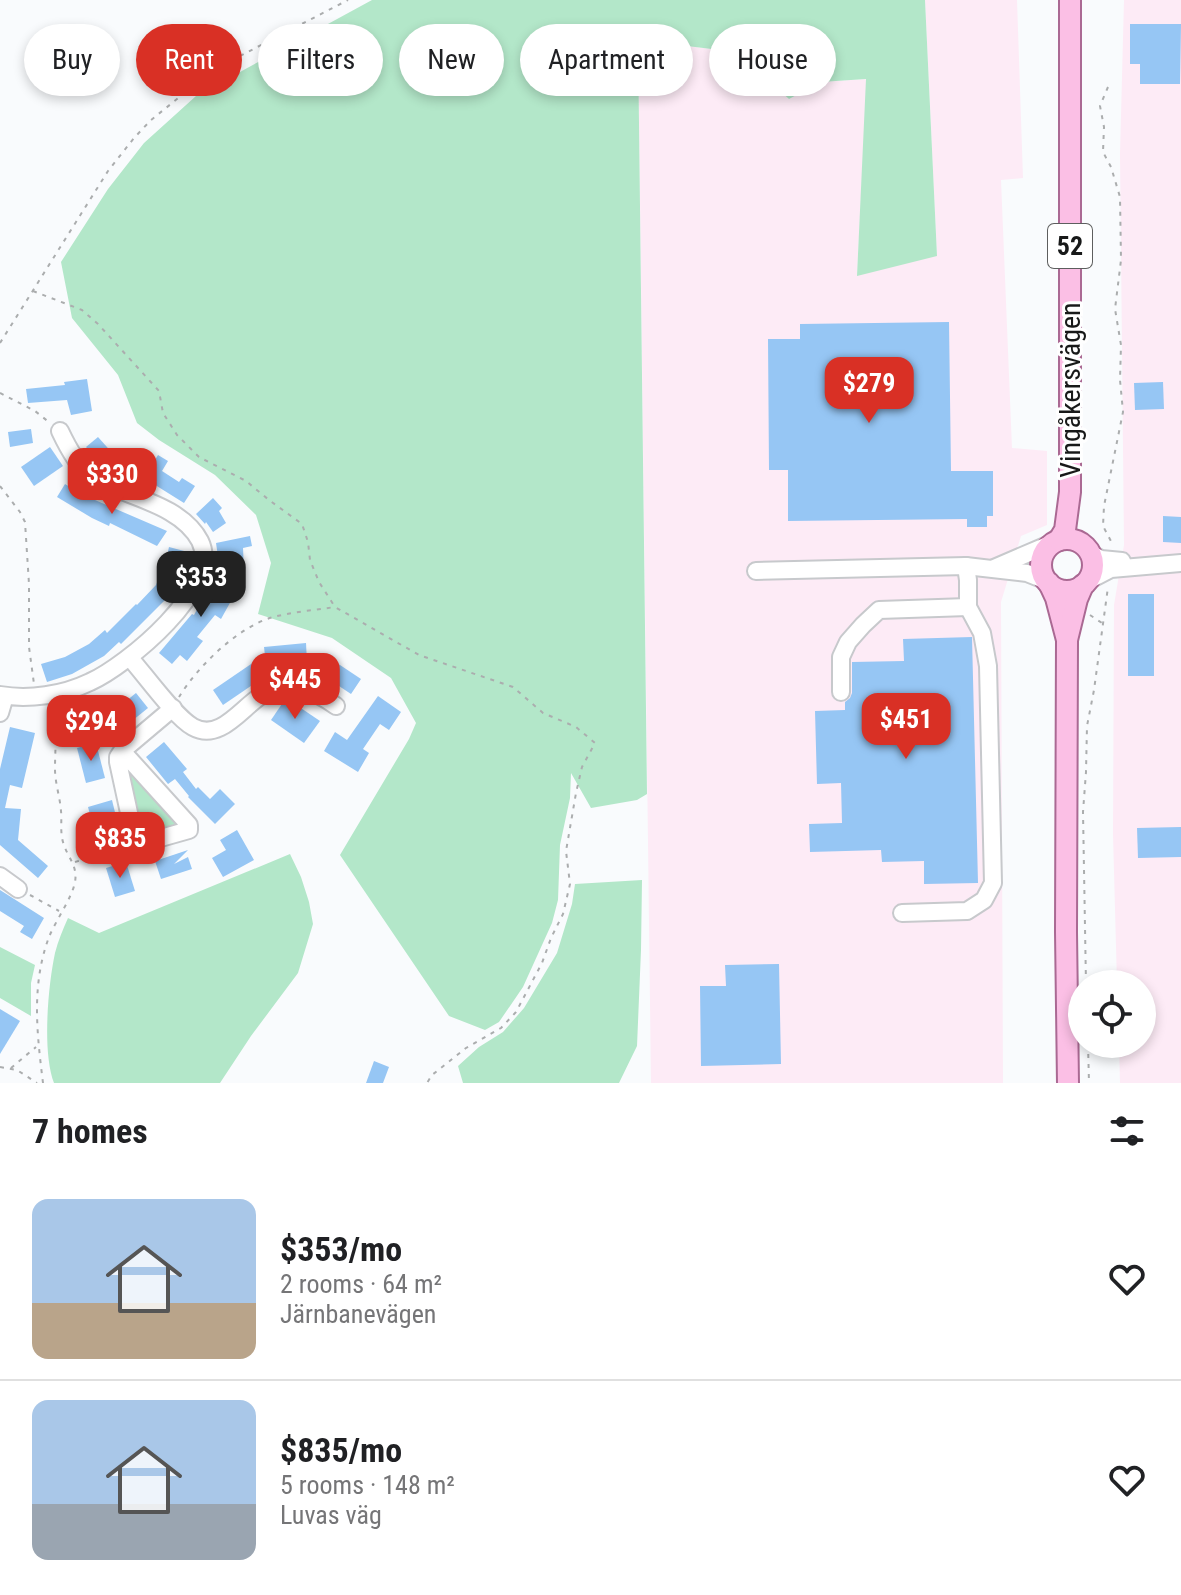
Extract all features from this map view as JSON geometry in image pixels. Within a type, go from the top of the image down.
[{"type":"main road","name":"Vingåkersvägen","points":[[1055,542],[1065,530],[1070,492],[1070,0]]},
{"type":"main road","name":"Vingåkersvägen","points":[[1070,492],[1088,550]]},
{"type":"main road","points":[[1055,542],[1070,539],[1088,550]]},
{"type":"main road","name":"52","points":[[1055,542],[1044,552],[1042,572],[1056,598],[1067,640]]},
{"type":"main road","name":"52","points":[[1068,1083],[1067,640],[1077,599],[1093,567],[1088,550]]},
{"type":"main road","points":[[1048,582],[1064,591],[1085,584]]},
{"type":"street","points":[[0,713],[2,696],[55,694],[91,682],[130,658],[169,622],[192,590],[202,566],[201,542],[191,528],[159,506],[99,483],[77,461],[60,431]]},
{"type":"street","points":[[992,569],[1055,542]]},
{"type":"street","points":[[1088,550],[1101,559],[1163,563]]},
{"type":"street","points":[[1085,584],[1111,569],[1181,563]]},
{"type":"street","points":[[902,913],[967,911],[984,900],[993,883],[988,666],[982,633],[968,607],[966,566]]},
{"type":"street","points":[[756,571],[966,566],[1027,573],[1048,582]]},
{"type":"street","points":[[841,692],[841,657],[848,642],[879,610],[968,607]]},
{"type":"street","points":[[130,658],[189,725],[199,730],[211,730],[228,723],[268,691],[279,688],[299,688],[322,695],[336,706]]},
{"type":"street","points":[[122,751],[189,825],[186,832],[136,845],[118,762],[122,751],[173,708]]},
{"type":"street","points":[[0,876],[18,889]]},
{"type":"path","points":[[0,343],[108,171],[151,120],[213,70],[348,0]]},
{"type":"path","points":[[1108,87],[1100,106],[1104,127],[1103,152],[1120,197],[1121,260],[1115,309],[1121,345],[1123,412],[1104,506],[1103,526],[1122,561]]},
{"type":"path","points":[[33,291],[82,310],[159,391],[163,413],[177,435],[199,457],[246,481],[302,524],[310,560],[335,607],[419,655],[513,687],[543,713],[576,727],[595,743],[582,767],[576,793],[566,851],[570,884],[563,914],[542,963],[516,1012],[501,1028],[466,1048],[432,1075],[427,1083]]},
{"type":"path","points":[[0,387],[2,393],[35,411],[60,431]]},
{"type":"path","points":[[0,486],[25,522],[29,647],[36,696]]},
{"type":"path","points":[[1086,970],[1083,812],[1087,726],[1109,578]]},
{"type":"path","points":[[173,708],[186,685],[240,633],[271,618],[335,607]]},
{"type":"path","points":[[1088,614],[1103,624]]},
{"type":"path","points":[[43,1083],[37,1046],[37,983],[44,952],[75,883],[74,863],[62,838],[55,769],[55,694]]},
{"type":"path","points":[[74,863],[136,845]]},
{"type":"path","points":[[18,889],[61,912]]},
{"type":"path","points":[[11,1068],[37,1046]]},
{"type":"path","points":[[1088,1058],[1089,1083]]},
{"type":"path","points":[[0,1067],[11,1068],[37,1083]]},
{"type":"shaded area","points":[[925,0],[1017,0],[1023,178],[1001,180],[1012,448],[1047,451],[1047,525],[1021,536],[1001,602],[1003,1083],[651,1083],[639,96],[693,96],[693,47],[709,49],[709,96],[786,96],[789,99],[795,96],[836,96],[836,81],[867,79],[857,275],[937,255]]},
{"type":"shaded area","points":[[1124,0],[1181,0],[1181,1083],[1120,1083],[1119,1058],[1156,1058],[1156,970],[1117,970],[1113,834],[1114,605],[1124,545],[1120,154]]},
{"type":"green space","points":[[372,0],[925,0],[937,256],[857,276],[866,79],[836,81],[836,24],[709,24],[709,49],[693,47],[693,24],[520,24],[520,96],[639,96],[647,794],[637,800],[591,808],[571,773],[570,798],[560,845],[558,900],[552,923],[523,987],[499,1022],[485,1030],[449,1016],[340,855],[416,723],[391,678],[332,638],[258,614],[271,563],[256,515],[215,475],[137,423],[118,375],[72,318],[61,262],[108,189],[144,143],[196,96],[242,96],[242,71],[258,62],[258,96],[383,96],[383,24],[328,24]]},
{"type":"green space","points":[[125,766],[179,824],[176,828],[144,836]]},
{"type":"green space","points":[[290,854],[301,877],[313,924],[298,973],[220,1083],[54,1083],[48,1054],[48,1000],[55,953],[68,918],[99,933]]},
{"type":"green space","points":[[642,880],[637,1046],[619,1083],[463,1083],[458,1066],[479,1047],[503,1032],[524,1008],[557,953],[575,884]]},
{"type":"green space","points":[[0,947],[35,965],[31,983],[31,1016],[0,998]]},
{"type":"building","points":[[1130,24],[1181,24],[1180,84],[1140,84],[1140,64],[1130,64]]},
{"type":"building","points":[[949,322],[951,471],[993,471],[993,516],[987,516],[987,527],[967,527],[967,519],[788,521],[788,470],[769,470],[768,339],[800,339],[800,324]]},
{"type":"building","points":[[87,379],[92,411],[71,415],[67,400],[28,403],[26,389]]},
{"type":"building","points":[[1163,382],[1164,409],[1135,410],[1134,383]]},
{"type":"building","points":[[31,429],[33,443],[10,447],[8,432]]},
{"type":"building","points":[[98,437],[115,456],[103,466],[86,447]]},
{"type":"building","points":[[50,447],[63,466],[34,486],[21,467]]},
{"type":"building","points":[[158,455],[168,461],[162,471],[179,482],[182,478],[195,486],[184,503],[144,478]]},
{"type":"building","points":[[65,484],[167,531],[157,546],[110,523],[109,526],[57,497]]},
{"type":"building","points":[[213,498],[222,508],[219,511],[226,523],[213,532],[196,514]]},
{"type":"building","points":[[1163,516],[1181,517],[1181,543],[1163,542]]},
{"type":"building","points":[[250,536],[252,546],[243,548],[244,570],[220,570],[216,543]]},
{"type":"building","points":[[169,547],[188,552],[182,575],[179,574],[172,593],[121,644],[119,642],[104,656],[72,674],[47,682],[41,664],[65,657],[89,644],[105,630],[107,633],[156,585],[163,573]]},
{"type":"building","points":[[216,574],[241,583],[221,619],[215,615],[197,637],[203,641],[187,661],[180,655],[172,664],[159,653],[194,615]]},
{"type":"building","points":[[1128,594],[1154,594],[1154,676],[1128,676]]},
{"type":"building","points":[[972,637],[978,883],[924,884],[924,861],[882,862],[881,850],[810,852],[809,824],[842,823],[841,783],[817,784],[815,711],[845,710],[845,702],[852,693],[852,662],[904,661],[903,639]]},
{"type":"building","points":[[306,643],[307,662],[266,665],[264,647]]},
{"type":"building","points":[[254,662],[264,677],[223,705],[213,690]]},
{"type":"building","points":[[337,663],[361,679],[351,694],[330,680],[314,675],[317,664],[333,669]]},
{"type":"building","points":[[136,693],[148,708],[117,733],[105,718]]},
{"type":"building","points":[[378,696],[401,712],[389,730],[380,724],[363,749],[369,753],[358,772],[324,751],[335,732],[347,740]]},
{"type":"building","points":[[286,698],[320,721],[304,743],[271,720]]},
{"type":"building","points":[[10,727],[35,733],[22,788],[10,785],[5,808],[21,809],[18,840],[48,866],[38,878],[0,845],[0,769]]},
{"type":"building","points":[[164,742],[187,769],[183,772],[196,789],[198,787],[210,799],[220,789],[235,804],[215,824],[175,779],[168,784],[146,757]]},
{"type":"building","points":[[96,743],[105,778],[86,783],[77,748]]},
{"type":"building","points":[[112,800],[122,841],[93,849],[89,836],[95,834],[88,807]]},
{"type":"building","points":[[1181,827],[1181,857],[1138,858],[1137,828]]},
{"type":"building","points":[[237,830],[254,860],[223,877],[212,858],[226,850],[220,840]]},
{"type":"building","points":[[188,850],[174,864],[188,857],[192,869],[161,879],[155,861]]},
{"type":"building","points":[[126,862],[135,891],[115,897],[106,868]]},
{"type":"building","points":[[0,890],[44,918],[32,939],[20,932],[24,926],[0,911]]},
{"type":"building","points":[[779,964],[781,1064],[701,1066],[700,986],[726,986],[725,965]]},
{"type":"building","points":[[0,1009],[20,1021],[0,1054]]},
{"type":"building","points":[[374,1061],[389,1067],[383,1083],[366,1083]]}]
